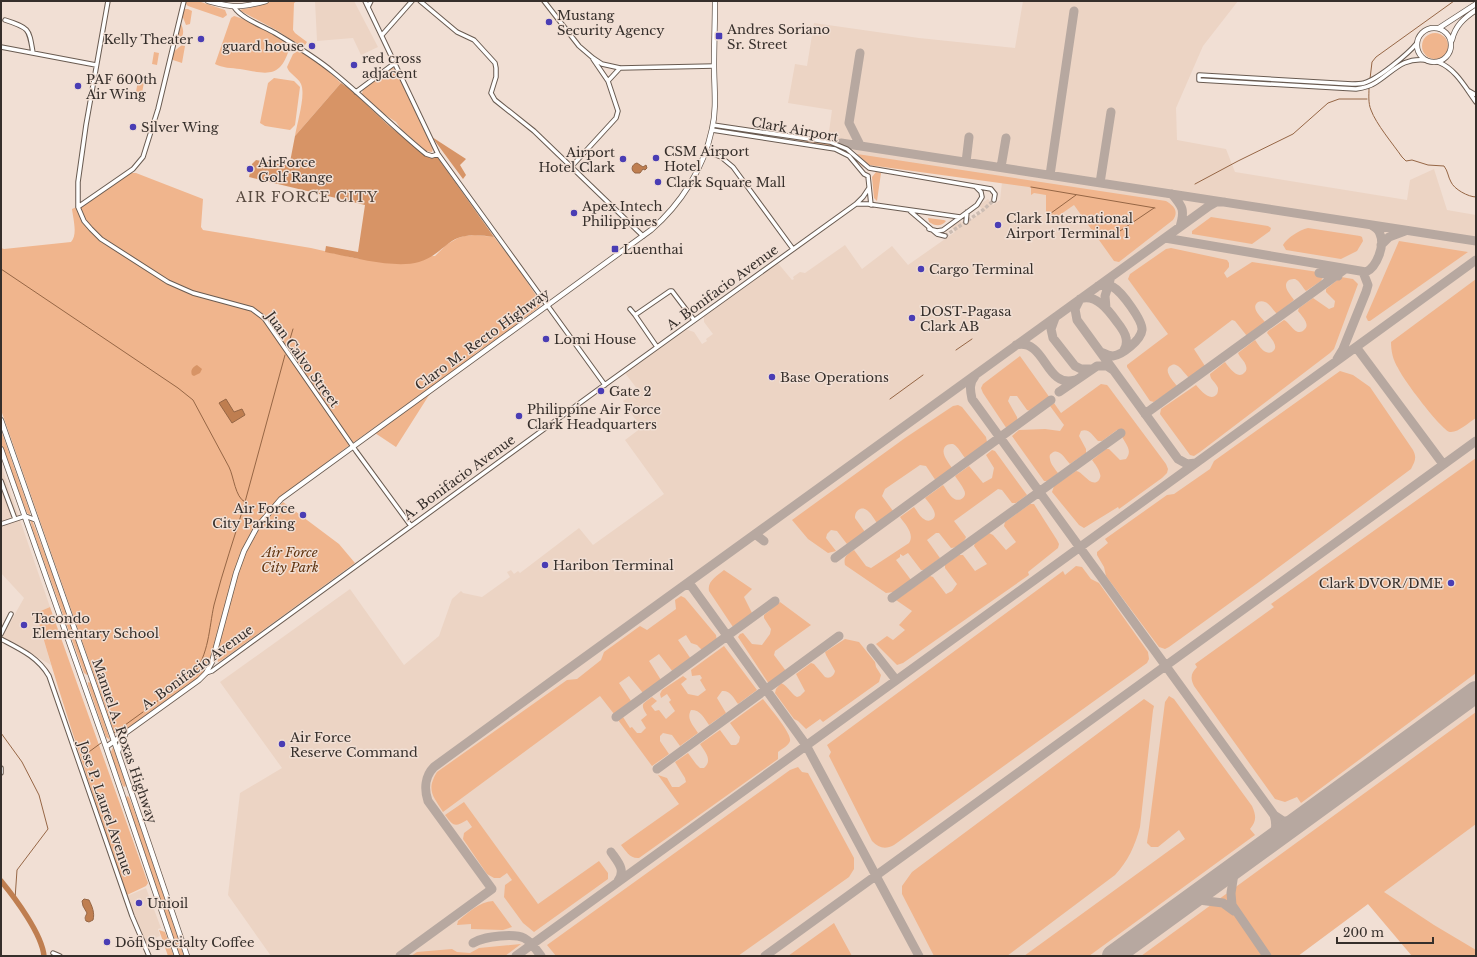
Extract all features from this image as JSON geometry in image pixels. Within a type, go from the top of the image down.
[{"type":"main road","points":[[208,1],[232,7],[244,7],[266,1]]},
{"type":"main road","name":"Claro M. Recto Highway","points":[[206,673],[214,654],[238,566],[244,551],[254,532],[266,515],[281,499],[643,236],[661,221],[678,203],[706,151],[713,128],[715,99],[714,1]]},
{"type":"main road","points":[[1439,28],[1476,4]]},
{"type":"main road","points":[[1451,42],[1447,33],[1439,28],[1429,28],[1424,30],[1418,38],[1417,43],[1419,53],[1426,60],[1438,62],[1443,60],[1450,52],[1455,29],[1463,20],[1476,10]]},
{"type":"main road","name":"Manuel A. Roxas Highway","points":[[1,420],[114,741],[187,956]]},
{"type":"main road","name":"Manuel A. Roxas Highway","points":[[1,449],[106,747],[177,956]]},
{"type":"main road","name":"A. Bonifacio Avenue","points":[[106,747],[202,678],[206,673]]},
{"type":"main road","points":[[82,679],[91,676]]},
{"type":"main road","name":"A. Bonifacio Avenue","points":[[118,754],[121,742],[128,732]]},
{"type":"main road","points":[[121,793],[130,789]]},
{"type":"street","name":"Juan Calvo Street","points":[[108,1],[96,65],[78,182],[78,207],[84,221],[101,239],[158,276],[193,293],[246,306],[260,315],[272,328],[352,446],[411,526]]},
{"type":"street","points":[[78,207],[133,169],[143,157],[158,109],[184,1]]},
{"type":"street","points":[[365,1],[438,154],[605,385]]},
{"type":"street","points":[[368,7],[371,1]]},
{"type":"street","points":[[382,36],[412,1]]},
{"type":"street","points":[[420,1],[457,32],[474,40],[495,63],[496,77],[491,93],[495,100],[525,123],[572,166],[643,236]]},
{"type":"street","points":[[544,1],[579,46],[602,64],[620,68],[714,66]]},
{"type":"street","points":[[232,7],[243,16],[311,55],[332,71],[425,153],[432,156],[438,154]]},
{"type":"street","points":[[5,20],[27,30],[30,35],[33,53]]},
{"type":"street","points":[[1417,43],[1396,62],[1372,80],[1363,83],[1352,84],[1199,75],[1199,80],[1356,89],[1367,87],[1375,83],[1400,64],[1408,61],[1426,60]]},
{"type":"street","points":[[1,47],[96,65]]},
{"type":"street","points":[[572,166],[618,115],[608,81],[593,58]]},
{"type":"street","points":[[1438,62],[1445,64],[1453,70],[1476,102]]},
{"type":"street","points":[[356,92],[395,63]]},
{"type":"street","points":[[608,81],[620,68]]},
{"type":"street","points":[[1468,91],[1476,95]]},
{"type":"street","name":"Clark Airport","points":[[713,128],[830,142],[842,146],[852,152],[868,167]]},
{"type":"street","name":"Clark Airport","points":[[713,128],[836,149],[849,156],[863,172]]},
{"type":"street","points":[[786,141],[787,136]]},
{"type":"street","points":[[706,151],[720,157],[733,167],[793,249]]},
{"type":"street","points":[[868,167],[871,172],[868,176],[871,205]]},
{"type":"street","points":[[868,176],[863,172],[865,168],[868,167],[970,185],[993,190],[996,194],[994,200]]},
{"type":"street","points":[[929,228],[934,231],[940,231],[980,203],[982,197],[979,189],[970,185]]},
{"type":"street","name":"A. Bonifacio Avenue","points":[[206,673],[212,671],[553,422],[856,204],[869,188]]},
{"type":"street","points":[[856,204],[960,217]]},
{"type":"street","points":[[909,210],[936,234],[945,236]]},
{"type":"street","points":[[966,222],[967,212]]},
{"type":"street","points":[[635,315],[672,291],[694,320]]},
{"type":"street","points":[[630,309],[657,347]]},
{"type":"street","points":[[1,482],[15,519]]},
{"type":"street","points":[[1,524],[24,516],[36,520]]},
{"type":"street","points":[[1,634],[11,614]]},
{"type":"street","name":"Jose P. Laurel Avenue","points":[[1,639],[33,657],[43,666],[50,676],[132,916],[150,956]]},
{"type":"street","points":[[1,768],[1,773]]},
{"type":"street","points":[[53,953],[60,956]]},
{"type":"shaded area","points":[[315,1],[354,1],[378,47],[361,55],[353,38],[317,41]]},
{"type":"shaded area","points":[[1023,1],[1238,1],[1203,46],[1176,108],[1177,140],[1226,149],[1235,172],[1407,200],[1410,180],[1434,169],[1447,210],[1476,215],[1476,956],[1412,956],[1368,904],[1298,956],[271,956],[228,895],[240,793],[282,768],[220,682],[350,589],[404,665],[439,636],[452,599],[461,591],[463,593],[482,597],[510,577],[507,572],[511,570],[514,574],[518,571],[520,573],[579,528],[593,545],[664,494],[625,440],[641,428],[623,401],[638,390],[625,373],[685,329],[694,332],[702,344],[707,341],[706,339],[713,334],[704,322],[704,315],[777,262],[792,280],[794,279],[793,277],[800,272],[805,273],[845,245],[862,269],[892,246],[908,265],[955,232],[951,226],[959,220],[964,225],[983,211],[979,205],[988,199],[993,205],[1000,200],[1002,182],[865,160],[850,147],[828,139],[832,110],[788,103],[795,64],[807,66],[814,23],[919,38],[1015,48]]},
{"type":"shaded area","points":[[341,83],[350,89],[387,124],[422,153],[428,157],[438,158],[494,237],[478,235],[457,238],[429,258],[409,264],[373,262],[325,252],[326,246],[358,252],[365,205],[249,177],[252,164],[256,160],[284,165],[290,162],[295,136]]},
{"type":"shaded area","points":[[432,137],[466,159],[460,165],[466,175],[463,179]]},
{"type":"shaded area","points":[[637,163],[643,167],[646,165],[647,168],[645,170],[643,169],[640,173],[635,173],[632,170],[632,167]]},
{"type":"shaded area","points":[[197,365],[202,369],[200,373],[194,376],[191,373],[193,368]]},
{"type":"shaded area","points":[[226,399],[234,412],[242,409],[245,415],[232,423],[219,403]]},
{"type":"shaded area","points":[[1,465],[50,607],[36,613],[51,665],[2,637],[24,598],[1,573]]},
{"type":"shaded area","points":[[146,888],[161,928],[158,929],[160,936],[146,942],[127,896]]},
{"type":"shaded area","points":[[84,899],[89,900],[93,910],[93,920],[89,922],[86,921],[85,918],[87,913],[83,906],[82,901]]},
{"type":"green space","points":[[185,1],[198,1],[225,10],[227,15],[223,18],[188,6]]},
{"type":"green space","points":[[273,1],[297,1],[294,3],[293,30],[307,42],[303,48],[278,31],[239,10]]},
{"type":"green space","points":[[184,9],[192,11],[190,24],[186,25],[182,15]]},
{"type":"green space","points":[[234,16],[265,28],[287,42],[290,46],[286,57],[278,69],[266,73],[224,67],[215,64],[231,18]]},
{"type":"green space","points":[[180,22],[183,29],[183,35],[175,45]]},
{"type":"green space","points":[[1435,33],[1444,37],[1448,46],[1444,55],[1435,59],[1426,55],[1422,46],[1426,37]]},
{"type":"green space","points":[[182,45],[185,46],[182,63],[173,60],[172,56],[174,52]]},
{"type":"green space","points":[[298,51],[315,59],[341,83],[295,136],[302,102],[302,89],[300,82],[287,67],[293,54]]},
{"type":"green space","points":[[154,52],[159,53],[157,65],[152,64]]},
{"type":"green space","points":[[391,67],[395,69],[433,149],[432,152],[426,151],[401,129],[396,122],[384,114],[362,94],[363,89]]},
{"type":"green space","points":[[274,78],[294,81],[300,87],[295,125],[290,130],[265,126],[260,123],[268,83]]},
{"type":"green space","points":[[138,80],[144,82],[142,93],[136,92]]},
{"type":"green space","points":[[789,139],[821,142],[841,148],[850,153],[858,159],[864,168],[849,153],[835,147]]},
{"type":"green space","points":[[857,154],[1166,201],[1175,209],[1176,214],[1173,220],[1119,262],[1114,261],[1074,205],[1048,223],[1046,218],[1046,195],[1034,193],[1031,195],[1031,188],[1029,187],[869,165]]},
{"type":"green space","points":[[876,172],[881,173],[877,201],[874,198],[872,177]]},
{"type":"green space","points":[[131,173],[136,173],[203,199],[201,227],[203,230],[311,248],[359,259],[435,256],[446,245],[464,236],[475,235],[494,237],[518,268],[541,303],[539,307],[503,335],[347,447],[281,497],[266,512],[257,524],[244,547],[214,650],[204,672],[198,678],[118,735],[114,732],[1,410],[1,248],[4,249],[71,242],[75,231],[72,209],[86,203]]},
{"type":"green space","points":[[1211,217],[1268,226],[1271,228],[1270,231],[1252,244],[1192,234],[1192,231]]},
{"type":"green space","points":[[928,218],[946,221],[940,225],[936,225],[929,222]]},
{"type":"green space","points":[[1308,228],[1360,236],[1362,237],[1363,241],[1357,251],[1341,259],[1286,250],[1283,245],[1290,237],[1297,232]]},
{"type":"green space","points":[[1399,241],[1468,252],[1368,321],[1366,317]]},
{"type":"green space","points":[[1171,248],[1227,260],[1229,267],[1224,273],[1227,278],[1252,262],[1318,272],[1322,274],[1323,277],[1321,281],[1306,291],[1297,280],[1289,280],[1286,288],[1294,300],[1277,314],[1270,305],[1262,301],[1258,302],[1255,307],[1256,310],[1265,322],[1247,336],[1235,321],[1232,320],[1194,349],[1205,366],[1189,378],[1178,366],[1172,365],[1169,367],[1169,376],[1177,386],[1154,402],[1150,401],[1127,365],[1168,334],[1128,279],[1130,274],[1166,249]]},
{"type":"green space","points":[[1341,277],[1353,279],[1358,284],[1334,349],[1200,452],[1194,456],[1190,455],[1160,414],[1161,409],[1196,385],[1208,396],[1211,397],[1217,394],[1218,388],[1210,374],[1225,362],[1231,370],[1239,375],[1242,374],[1246,371],[1246,367],[1238,353],[1255,340],[1265,351],[1268,353],[1272,352],[1275,345],[1267,333],[1284,320],[1296,331],[1302,332],[1307,326],[1304,318],[1298,311],[1299,308],[1313,298],[1329,309],[1334,307],[1335,301],[1326,292],[1326,289]]},
{"type":"green space","points":[[1476,279],[1476,418],[1460,429],[1450,432],[1431,414],[1401,374],[1394,359],[1391,342]]},
{"type":"green space","points":[[1020,356],[1050,398],[1031,411],[1027,410],[1017,396],[1010,396],[1008,401],[1017,417],[1018,422],[1007,429],[981,388],[983,384]]},
{"type":"green space","points":[[1340,371],[1353,375],[1370,387],[1413,450],[1415,460],[1411,469],[1169,647],[1165,649],[1159,647],[1106,576],[1104,567],[1097,555],[1097,552],[1108,543],[1105,539],[1167,495],[1174,494],[1210,469],[1214,461]]},
{"type":"green space","points":[[1101,384],[1108,386],[1166,464],[1168,469],[1167,473],[1162,478],[1119,509],[1118,507],[1084,528],[1079,525],[1052,492],[1054,486],[1076,471],[1090,481],[1096,482],[1099,480],[1100,475],[1098,468],[1092,460],[1106,449],[1109,449],[1120,460],[1126,459],[1129,452],[1121,433],[1117,430],[1102,441],[1098,441],[1089,432],[1084,430],[1081,431],[1079,436],[1086,449],[1086,453],[1070,464],[1060,453],[1051,453],[1050,461],[1058,473],[1048,481],[1044,481],[1012,436],[1019,430],[1045,429],[1060,431],[1064,425],[1050,406],[1054,403],[1061,413]]},
{"type":"green space","points":[[431,392],[396,447],[375,433]]},
{"type":"green space","points":[[958,405],[962,407],[986,437],[987,442],[966,459],[955,445],[947,445],[944,450],[944,454],[952,468],[936,481],[926,466],[920,465],[885,489],[882,496],[893,511],[877,523],[868,511],[865,509],[860,509],[856,513],[855,518],[865,532],[847,544],[837,531],[831,530],[827,534],[826,538],[836,551],[828,553],[808,539],[792,520],[905,438],[953,406]]},
{"type":"green space","points":[[1,430],[30,515],[27,513],[4,452],[1,442]]},
{"type":"green space","points":[[992,450],[995,451],[1027,495],[1016,503],[1012,503],[1002,490],[998,489],[954,521],[966,537],[960,545],[951,548],[939,533],[936,533],[927,540],[940,558],[924,570],[921,570],[908,553],[903,556],[900,554],[900,557],[896,560],[911,580],[894,592],[886,593],[845,565],[845,557],[854,550],[866,566],[871,568],[909,543],[911,540],[910,533],[900,517],[914,507],[925,520],[929,521],[934,518],[935,513],[925,498],[943,485],[953,498],[960,500],[964,497],[965,493],[955,476],[969,466],[983,483],[992,478],[994,468],[986,455]]},
{"type":"green space","points":[[1476,458],[1476,673],[1301,803],[1297,797],[1285,802],[1275,799],[1194,686],[1192,674],[1197,667],[1195,664],[1274,607],[1271,604]]},
{"type":"green space","name":"Air Force City Park","points":[[283,502],[339,544],[355,563],[218,662],[216,656],[228,604],[239,569],[254,537],[264,522]]},
{"type":"green space","points":[[1030,504],[1034,504],[1057,540],[1059,544],[1058,548],[1028,572],[1029,575],[903,663],[897,665],[876,644],[887,636],[893,640],[905,630],[899,625],[912,611],[896,600],[930,576],[933,577],[946,594],[952,591],[957,584],[945,568],[945,565],[959,555],[963,555],[975,571],[987,564],[974,546],[975,543],[989,533],[993,535],[1006,550],[1016,542],[1004,526],[1005,522]]},
{"type":"green space","points":[[30,519],[32,520],[64,604],[88,674],[87,675],[84,673]]},
{"type":"green space","points":[[1076,566],[1082,567],[1091,579],[1099,583],[1148,652],[1149,659],[1147,663],[894,845],[891,847],[882,848],[877,845],[872,841],[829,756],[831,752],[827,745],[1063,571],[1065,575]]},
{"type":"green space","points":[[724,570],[752,589],[744,597],[752,613],[733,627],[709,591],[711,582]]},
{"type":"green space","points":[[681,596],[685,598],[716,635],[717,641],[703,651],[697,645],[691,643],[686,635],[678,640],[691,659],[673,672],[659,654],[649,661],[661,680],[643,693],[629,676],[619,683],[631,701],[614,714],[600,696],[443,812],[432,793],[431,788],[437,772],[567,680],[577,679],[601,660],[604,652],[640,626],[647,630],[676,609],[675,600]]},
{"type":"green space","points":[[780,602],[811,625],[775,651],[774,655],[786,671],[769,684],[738,637],[743,633],[752,644],[762,645],[770,634],[771,629],[764,618],[764,615]]},
{"type":"green space","points":[[50,607],[148,883],[146,886],[127,895],[68,719],[36,613]]},
{"type":"green space","points":[[845,639],[859,642],[875,662],[881,675],[879,682],[823,722],[820,719],[806,729],[794,719],[775,693],[776,689],[781,683],[786,686],[795,696],[800,696],[805,691],[796,674],[811,663],[814,664],[825,677],[832,677],[835,671],[825,652]]},
{"type":"green space","points":[[724,646],[757,690],[738,704],[730,693],[722,691],[717,698],[726,713],[709,725],[700,713],[691,710],[689,716],[692,725],[698,733],[680,746],[672,735],[663,733],[660,736],[660,741],[669,754],[652,766],[618,720],[623,717],[630,728],[632,727],[637,733],[641,733],[646,728],[641,720],[647,715],[643,709],[643,704],[652,697],[657,701],[651,706],[655,711],[659,710],[666,719],[675,711],[669,702],[671,700],[667,694],[661,698],[660,694],[662,690],[683,676],[687,679],[681,684],[688,694],[698,696],[706,690],[700,680],[702,678],[700,675],[692,676],[691,670]]},
{"type":"green space","points":[[88,682],[91,683],[110,740],[106,737]]},
{"type":"green space","points":[[1169,696],[1174,699],[1252,806],[1255,818],[1250,829],[1255,835],[1089,956],[1024,956],[1185,839],[1179,830],[1158,847],[1151,847],[1147,843],[1165,702]]},
{"type":"green space","points":[[763,699],[784,726],[790,737],[788,744],[778,752],[778,759],[639,858],[628,854],[621,845],[679,804],[658,775],[667,778],[672,787],[679,787],[686,782],[675,762],[688,753],[700,768],[704,768],[707,765],[708,759],[700,744],[720,730],[731,745],[736,745],[739,742],[740,737],[730,723]]},
{"type":"green space","points":[[1144,699],[1154,706],[1140,827],[1136,841],[1120,870],[1007,956],[934,956],[902,894],[902,886],[912,872]]},
{"type":"green space","points":[[1476,712],[1476,824],[1384,892],[1434,925],[1476,950],[1476,956],[1412,956],[1368,904],[1298,956],[1141,956]]},
{"type":"green space","points":[[113,747],[126,785],[125,787],[123,786],[114,763],[111,752]]},
{"type":"green space","points":[[798,767],[802,772],[808,773],[854,858],[854,869],[849,877],[738,956],[556,956],[547,945],[790,770]]},
{"type":"green space","points":[[127,796],[129,797],[140,826],[184,956],[180,956],[126,798]]},
{"type":"green space","points":[[464,802],[538,904],[599,861],[608,873],[608,879],[534,932],[523,923],[504,897],[505,885],[512,880],[507,873],[500,878],[494,878],[487,874],[463,839],[464,833],[472,827],[467,820],[455,825],[445,815]]},
{"type":"green space","points":[[493,901],[512,927],[503,930],[471,929],[471,924],[457,925],[458,921],[474,908],[483,903]]},
{"type":"green space","points":[[834,923],[852,956],[788,956]]},
{"type":"green space","points":[[159,930],[165,932],[174,956],[168,956]]},
{"type":"green space","points":[[521,944],[505,956],[411,956],[417,952],[452,949],[457,952],[470,953],[479,948]]},
{"type":"waterway","points":[[1370,79],[1372,62],[1376,57],[1454,1]]},
{"type":"waterway","points":[[1369,88],[1369,105],[1373,116],[1402,157],[1406,161],[1412,160],[1428,165],[1444,166],[1450,180],[1458,190],[1476,197]]},
{"type":"waterway","points":[[1195,184],[1293,134],[1328,103],[1339,99],[1367,99]]},
{"type":"waterway","points":[[1031,187],[1155,208]]},
{"type":"waterway","points":[[1047,216],[1076,195]]},
{"type":"waterway","points":[[1114,235],[1154,208]]},
{"type":"waterway","points":[[1,269],[178,388],[193,400],[231,471],[239,496],[245,502],[214,605],[208,641],[198,667],[193,674],[147,709]]},
{"type":"waterway","points":[[290,339],[293,329]]},
{"type":"waterway","points":[[956,350],[972,339]]},
{"type":"waterway","points":[[245,502],[285,355]]},
{"type":"waterway","points":[[890,399],[923,375]]},
{"type":"waterway","points":[[114,733],[143,712]]},
{"type":"waterway","points":[[1,733],[22,762],[39,795],[48,829],[17,870],[15,899]]},
{"type":"waterway","points":[[82,757],[101,743]]},
{"type":"waterway","points":[[1,881],[20,906],[33,927],[42,947],[44,956]]},
{"type":"taxiway","points":[[1050,175],[1074,11]]},
{"type":"taxiway","points":[[860,53],[849,123],[860,145]]},
{"type":"taxiway","points":[[1100,183],[1111,112]]},
{"type":"taxiway","points":[[966,162],[969,137]]},
{"type":"taxiway","points":[[1001,167],[1006,138]]},
{"type":"taxiway","points":[[841,143],[1476,241]]},
{"type":"taxiway","points":[[1172,194],[1179,202],[1183,213],[1180,227]]},
{"type":"taxiway","points":[[400,956],[492,889],[428,801],[426,783],[429,774],[434,767],[1209,206],[1216,202],[1224,202]]},
{"type":"taxiway","points":[[1165,238],[1366,272],[1374,266],[1381,250],[1381,239],[1379,233],[1377,229],[1371,225]]},
{"type":"taxiway","points":[[1381,245],[1389,237],[1405,231]]},
{"type":"taxiway","points":[[516,956],[1476,260]]},
{"type":"taxiway","points":[[1145,414],[1345,269]]},
{"type":"taxiway","points":[[1337,359],[1343,349],[1366,292],[1368,285],[1363,272]]},
{"type":"taxiway","points":[[1319,273],[1338,276]]},
{"type":"taxiway","points":[[1106,308],[1105,296],[1110,280]]},
{"type":"taxiway","points":[[1098,286],[1110,285],[1117,290],[1136,314],[1142,330],[1135,342],[1121,353],[1113,356],[1101,352]]},
{"type":"taxiway","points":[[1124,350],[1126,346],[1125,334],[1110,313],[1097,301],[1086,298],[1080,299],[1075,309],[1077,320],[1178,459],[1187,464],[1196,463]]},
{"type":"taxiway","points":[[1055,318],[1051,329],[1053,338],[1075,366],[1081,369],[1090,369]]},
{"type":"taxiway","points":[[1016,345],[1026,345],[1034,349],[1057,377],[1065,381],[1075,380]]},
{"type":"taxiway","points":[[1356,347],[1443,464]]},
{"type":"taxiway","points":[[1059,392],[1097,366],[1107,366],[1113,370]]},
{"type":"taxiway","points":[[975,376],[970,387],[972,399],[1274,815],[1276,824],[1275,831],[1266,844]]},
{"type":"taxiway","points":[[835,558],[1051,400]]},
{"type":"taxiway","points":[[892,598],[1121,433]]},
{"type":"taxiway","points":[[765,956],[1476,441]]},
{"type":"taxiway","points":[[755,534],[764,541]]},
{"type":"taxiway","points":[[683,586],[688,585],[692,587],[806,745],[919,956]]},
{"type":"taxiway","points":[[616,717],[775,601]]},
{"type":"taxiway","points":[[657,769],[839,636]]},
{"type":"taxiway","points":[[871,648],[896,680]]},
{"type":"taxiway","points":[[1274,815],[1283,821],[1298,821]]},
{"type":"taxiway","points":[[611,852],[621,870],[618,881]]},
{"type":"taxiway","points":[[1235,867],[1231,893],[1232,905],[1267,956]]},
{"type":"taxiway","points":[[1191,899],[1223,903],[1234,911]]},
{"type":"taxiway","points":[[473,943],[493,937],[520,936],[528,941],[541,956]]},
{"type":"runway","points":[[1113,956],[1476,692]]},
{"type":"tunnel","points":[[945,236],[983,210],[994,200]]},
{"type":"place","name":"Mustang Security Agency","points":[[549,22]]},
{"type":"place","name":"Andres Soriano Sr. Street","points":[[719,36]]},
{"type":"place","name":"Kelly Theater","points":[[201,39]]},
{"type":"place","name":"guard house","points":[[312,46]]},
{"type":"place","name":"red cross adjacent","points":[[354,65]]},
{"type":"place","name":"PAF 600th Air Wing","points":[[78,86]]},
{"type":"place","name":"Silver Wing","points":[[133,127]]},
{"type":"place","name":"CSM Airport Hotel","points":[[656,158]]},
{"type":"place","name":"Airport Hotel Clark","points":[[623,159]]},
{"type":"place","name":"AirForce Golf Range","points":[[250,169]]},
{"type":"place","name":"Clark Square Mall","points":[[658,182]]},
{"type":"place","name":"Apex Intech Philippines","points":[[574,213]]},
{"type":"place","name":"Clark International Airport Terminal 1","points":[[998,225]]},
{"type":"place","name":"Luenthai","points":[[615,249]]},
{"type":"place","name":"Cargo Terminal","points":[[921,269]]},
{"type":"place","name":"DOST-Pagasa Clark AB","points":[[912,318]]},
{"type":"place","name":"Lomi House","points":[[546,339]]},
{"type":"place","name":"Base Operations","points":[[772,377]]},
{"type":"place","name":"Gate 2","points":[[601,391]]},
{"type":"place","name":"Philippine Air Force Clark Headquarters","points":[[519,416]]},
{"type":"place","name":"Air Force City Parking","points":[[303,515]]},
{"type":"place","name":"Haribon Terminal","points":[[545,565]]},
{"type":"place","name":"Clark DVOR/DME","points":[[1451,583]]},
{"type":"place","name":"Tacondo Elementary School","points":[[24,625]]},
{"type":"place","name":"Air Force Reserve Command","points":[[282,744]]},
{"type":"place","name":"Unioil","points":[[139,903]]},
{"type":"place","name":"Dōfi Specialty Coffee","points":[[107,942]]},
{"type":"district","name":"AIR FORCE CITY","points":[[307,197]]}]
